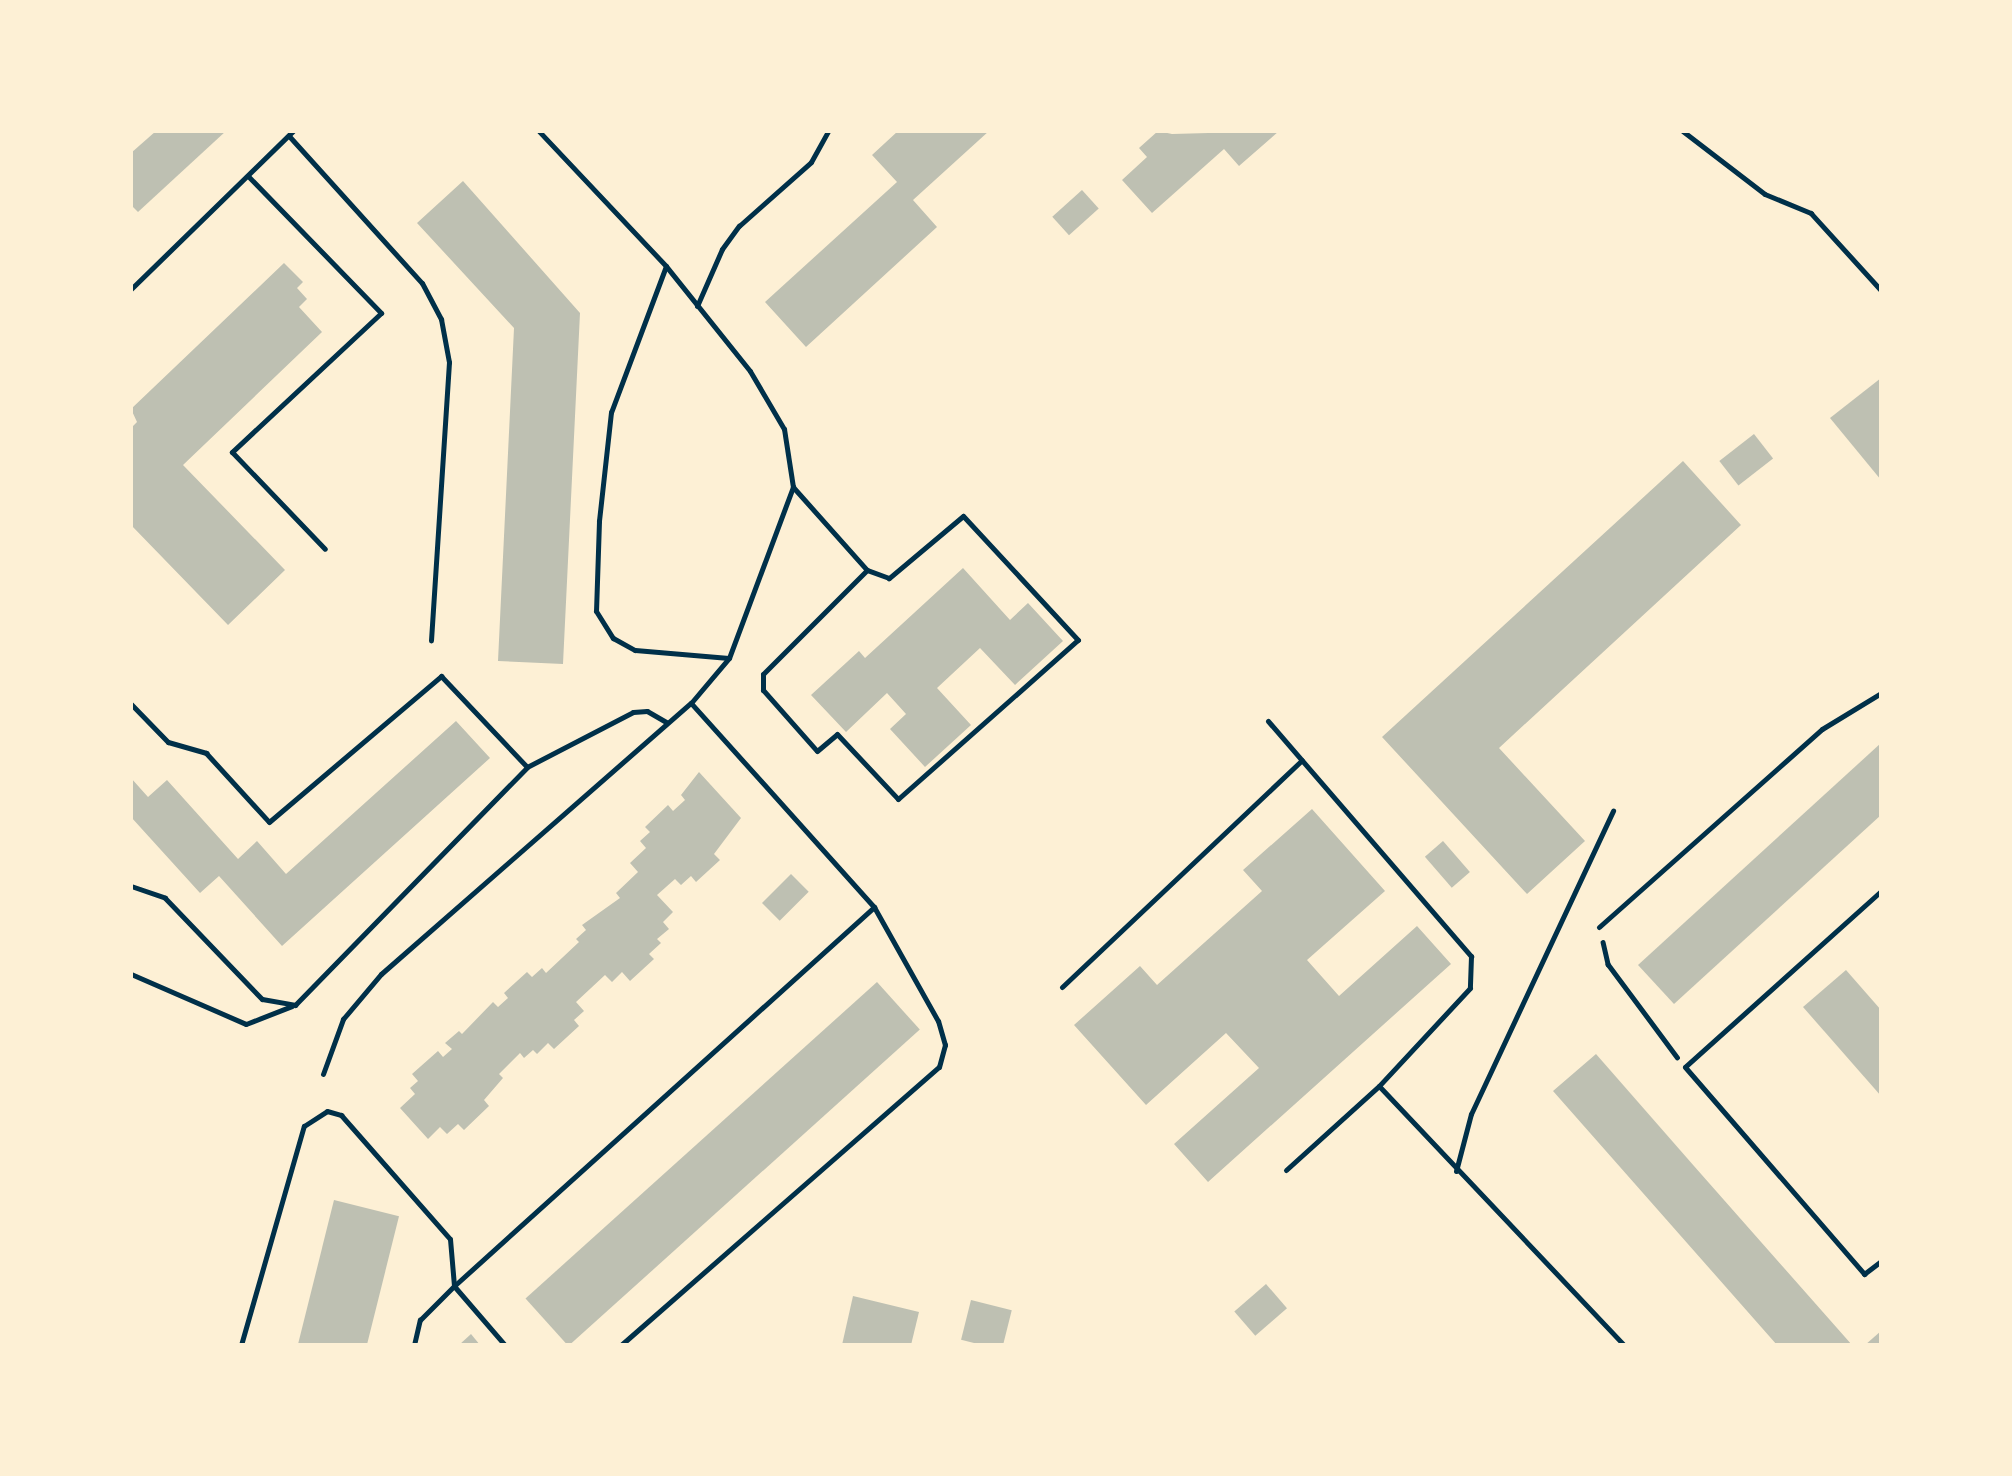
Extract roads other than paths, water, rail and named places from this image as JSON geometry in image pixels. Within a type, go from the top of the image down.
[{"type":"lane","points":[[323,1074],[343,1018],[381,974],[666,722],[691,703],[729,658],[793,487],[784,429],[774,407],[666,266],[539,131]]},
{"type":"lane","points":[[697,306],[722,249],[739,226],[811,162],[828,131]]},
{"type":"lane","points":[[131,289],[291,133],[422,283],[441,319],[449,362],[431,640]]},
{"type":"lane","points":[[248,176],[381,313],[232,452],[325,549]]},
{"type":"lane","points":[[666,266],[611,412],[599,521],[596,611],[613,638],[635,649],[729,658]]},
{"type":"lane","points":[[793,487],[867,570],[889,578],[963,516],[1078,640],[898,799],[838,734],[817,751],[763,690],[763,674],[867,570]]},
{"type":"lane","points":[[131,704],[168,742],[206,753],[269,822],[440,676],[527,767]]},
{"type":"lane","points":[[1599,927],[1822,729],[1881,693]]},
{"type":"lane","points":[[621,1345],[939,1067],[945,1045],[938,1021],[874,907],[691,703]]},
{"type":"lane","points":[[131,974],[246,1024],[295,1005],[527,767],[633,712],[648,711],[666,722]]},
{"type":"lane","points":[[1268,721],[1471,956],[1471,988],[1379,1086],[1286,1170]]},
{"type":"lane","points":[[1062,987],[1302,760]]},
{"type":"lane","points":[[1456,1171],[1471,1114],[1613,811]]},
{"type":"lane","points":[[131,886],[165,898],[262,999],[295,1005]]},
{"type":"lane","points":[[1881,891],[1685,1067],[1864,1274],[1881,1261]]},
{"type":"lane","points":[[414,1345],[420,1320],[454,1286],[874,907]]},
{"type":"lane","points":[[1379,1086],[1456,1171],[1624,1345]]},
{"type":"lane","points":[[241,1345],[304,1126],[327,1111],[341,1115],[450,1239],[454,1286],[505,1345]]}]
